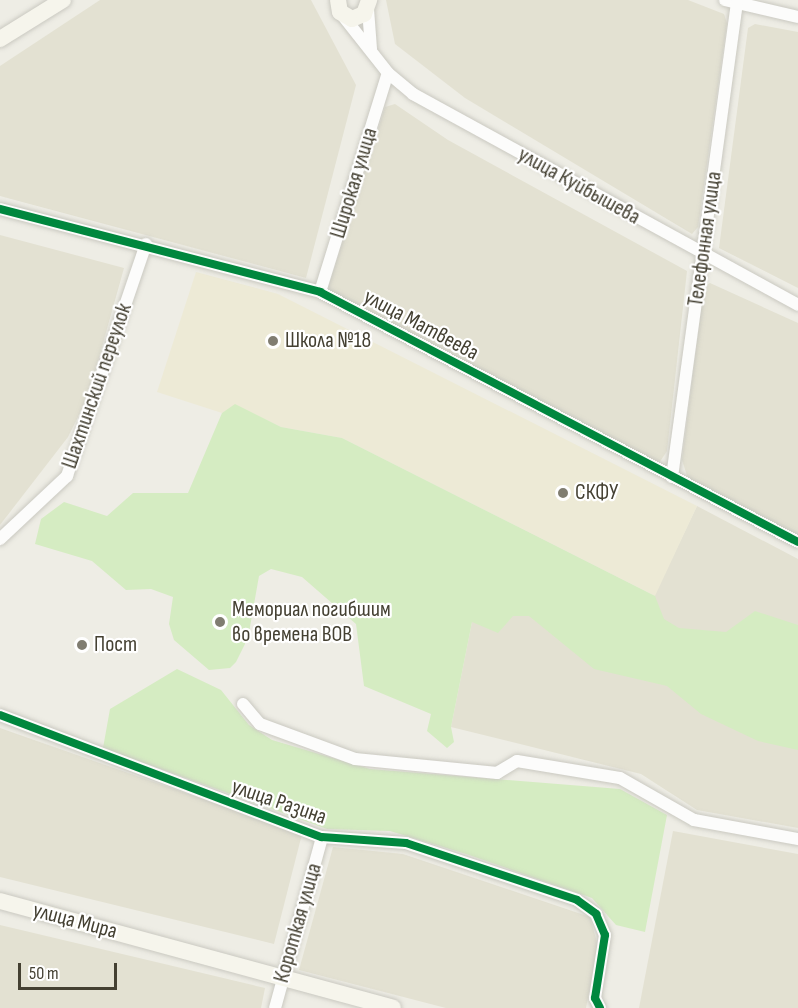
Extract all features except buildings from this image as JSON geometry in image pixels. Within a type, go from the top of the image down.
[{"type":"main road","points":[[0,39],[63,0]]},
{"type":"main road","name":"улица Куйбышева","points":[[338,4],[352,19],[369,3]]},
{"type":"main road","name":"улица Мира","points":[[0,901],[393,1008]]},
{"type":"street","points":[[732,1],[798,17]]},
{"type":"street","name":"Телефонная улица","points":[[672,477],[703,255],[732,1]]},
{"type":"street","name":"улица Куйбышева","points":[[369,3],[371,51]]},
{"type":"street","name":"улица Куйбышева","points":[[338,4],[388,73],[438,109],[798,305]]},
{"type":"street","name":"Широкая улица","points":[[320,292],[388,73]]},
{"type":"street","name":"улица Матвеева","points":[[0,210],[146,244],[320,292],[798,542]]},
{"type":"street","name":"Шахтинский переулок","points":[[0,539],[67,476],[146,244]]},
{"type":"street","points":[[243,705],[260,724],[355,759],[496,773],[517,761],[620,778],[694,820],[798,839]]},
{"type":"street","name":"улица Разина","points":[[0,715],[322,837],[406,843],[577,900],[596,914],[605,935],[595,998],[600,1008]]},
{"type":"street","name":"Короткая улица","points":[[275,1008],[322,837]]},
{"type":"shaded area","points":[[100,0],[311,0],[356,85],[306,278],[0,196],[0,66]]},
{"type":"shaded area","points":[[386,0],[688,0],[724,14],[727,23],[698,227],[692,234],[465,98],[395,44]]},
{"type":"shaded area","points":[[755,24],[798,32],[798,288],[719,248],[748,28]]},
{"type":"shaded area","points":[[395,104],[448,140],[687,271],[667,451],[657,466],[336,298],[328,288],[385,107]]},
{"type":"shaded area","points":[[0,235],[124,268],[88,397],[68,437],[0,525]]},
{"type":"shaded area","points":[[196,272],[278,294],[697,506],[655,596],[342,438],[281,427],[235,405],[222,413],[157,392]]},
{"type":"shaded area","points":[[710,283],[798,323],[798,538],[690,485],[682,460],[704,286]]},
{"type":"shaded area","points":[[697,506],[798,559],[798,828],[697,810],[641,774],[451,727],[472,622],[518,527],[654,596]]},
{"type":"shaded area","points":[[0,728],[302,834],[274,944],[0,877]]},
{"type":"shaded area","points":[[673,831],[798,854],[798,1008],[639,1008]]},
{"type":"shaded area","points":[[333,847],[403,854],[590,917],[598,946],[586,1008],[446,1008],[299,970]]},
{"type":"shaded area","points":[[0,925],[265,988],[261,1008],[0,1008]]},
{"type":"green space","points":[[235,404],[281,427],[342,438],[655,596],[664,619],[679,628],[726,632],[755,611],[798,625],[798,750],[758,741],[701,714],[667,686],[594,669],[529,616],[513,616],[498,633],[472,622],[451,727],[454,742],[447,748],[427,731],[431,714],[364,686],[356,624],[302,577],[271,569],[259,576],[248,638],[236,662],[230,668],[209,670],[174,640],[169,624],[173,597],[151,589],[126,590],[92,561],[35,544],[41,519],[64,502],[107,516],[133,493],[188,493],[222,413]]},
{"type":"green space","points":[[177,669],[221,690],[249,725],[272,740],[370,769],[620,789],[667,815],[645,932],[616,925],[592,898],[466,854],[390,831],[327,829],[103,748],[110,709]]},
{"type":"cycle path","points":[[0,209],[320,292],[798,542]]},
{"type":"cycle path","points":[[0,715],[322,837],[406,843],[577,900],[596,914],[605,935],[595,998],[600,1008]]},
{"type":"place","name":"Школа №18","points":[[273,341]]},
{"type":"place","name":"СКФУ","points":[[563,493]]},
{"type":"place","name":"Мемориал погибшим во времена ВОВ","points":[[220,622]]},
{"type":"place","name":"Пост","points":[[82,645]]}]
